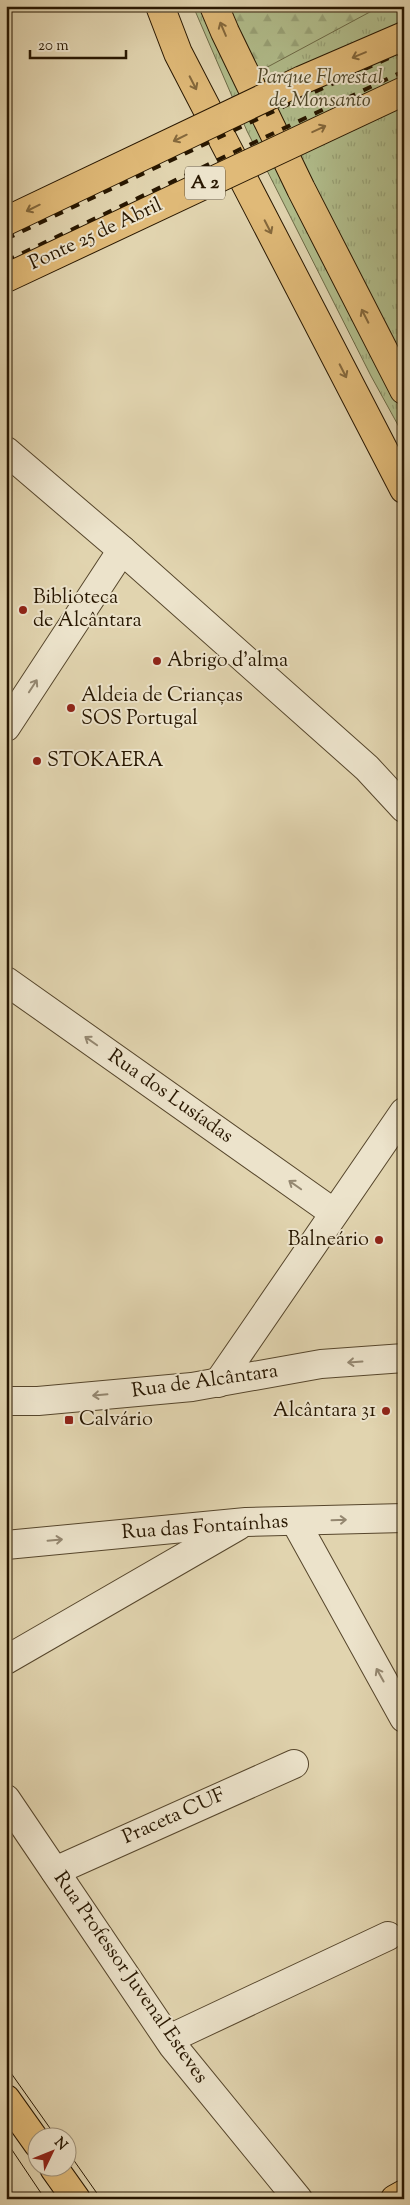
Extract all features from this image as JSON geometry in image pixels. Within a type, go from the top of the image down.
[{"type":"main road","points":[[160,6],[178,53],[404,489]]},
{"type":"main road","points":[[214,6],[301,189],[404,390]]},
{"type":"main road","name":"A 2","points":[[6,221],[302,80],[404,36]]},
{"type":"main road","name":"Ponte 25 de Abril","points":[[6,278],[404,90]]},
{"type":"main road","points":[[6,2099],[28,2130]]},
{"type":"main road","points":[[61,2178],[76,2199]]},
{"type":"main road","points":[[395,2199],[404,2194]]},
{"type":"street","points":[[6,452],[122,550],[367,768],[404,808]]},
{"type":"street","points":[[6,727],[122,550]]},
{"type":"street","name":"Rua dos Lusíadas","points":[[6,981],[334,1213]]},
{"type":"street","points":[[218,1383],[404,1112]]},
{"type":"street","name":"Rua de Alcântara","points":[[6,1401],[38,1401],[183,1388],[321,1364],[404,1358]]},
{"type":"street","name":"Rua das Fontaínhas","points":[[6,1545],[246,1522],[404,1518]]},
{"type":"street","points":[[295,1521],[404,1718]]},
{"type":"street","points":[[6,1660],[246,1522]]},
{"type":"street","name":"Praceta CUF","points":[[55,1871],[294,1764]]},
{"type":"street","name":"Rua Professor Juvenal Esteves","points":[[6,1799],[169,2039],[298,2199]]},
{"type":"street","points":[[169,2039],[388,1936]]},
{"type":"green space","name":"Parque Florestal de Monsanto","points":[[193,6],[404,6],[404,436],[371,376],[247,131]]},
{"type":"green space","points":[[216,6],[381,6],[247,78]]},
{"type":"tram line","points":[[6,2066],[50,2128]]},
{"type":"tram line","points":[[6,2141],[45,2199]]},
{"type":"tram line","points":[[78,2166],[101,2199]]},
{"type":"railway","points":[[6,239],[404,51]]},
{"type":"railway","points":[[6,261],[404,71]]},
{"type":"place","name":"Biblioteca de Alcântara","points":[[23,610]]},
{"type":"place","name":"Abrigo d'alma","points":[[157,661]]},
{"type":"place","name":"Aldeia de Crianças SOS Portugal","points":[[71,708]]},
{"type":"place","name":"STOKAERA","points":[[37,761]]},
{"type":"place","name":"Balneário","points":[[379,1240]]},
{"type":"place","name":"Alcântara 31","points":[[386,1411]]},
{"type":"place","name":"Calvário","points":[[69,1420]]}]
